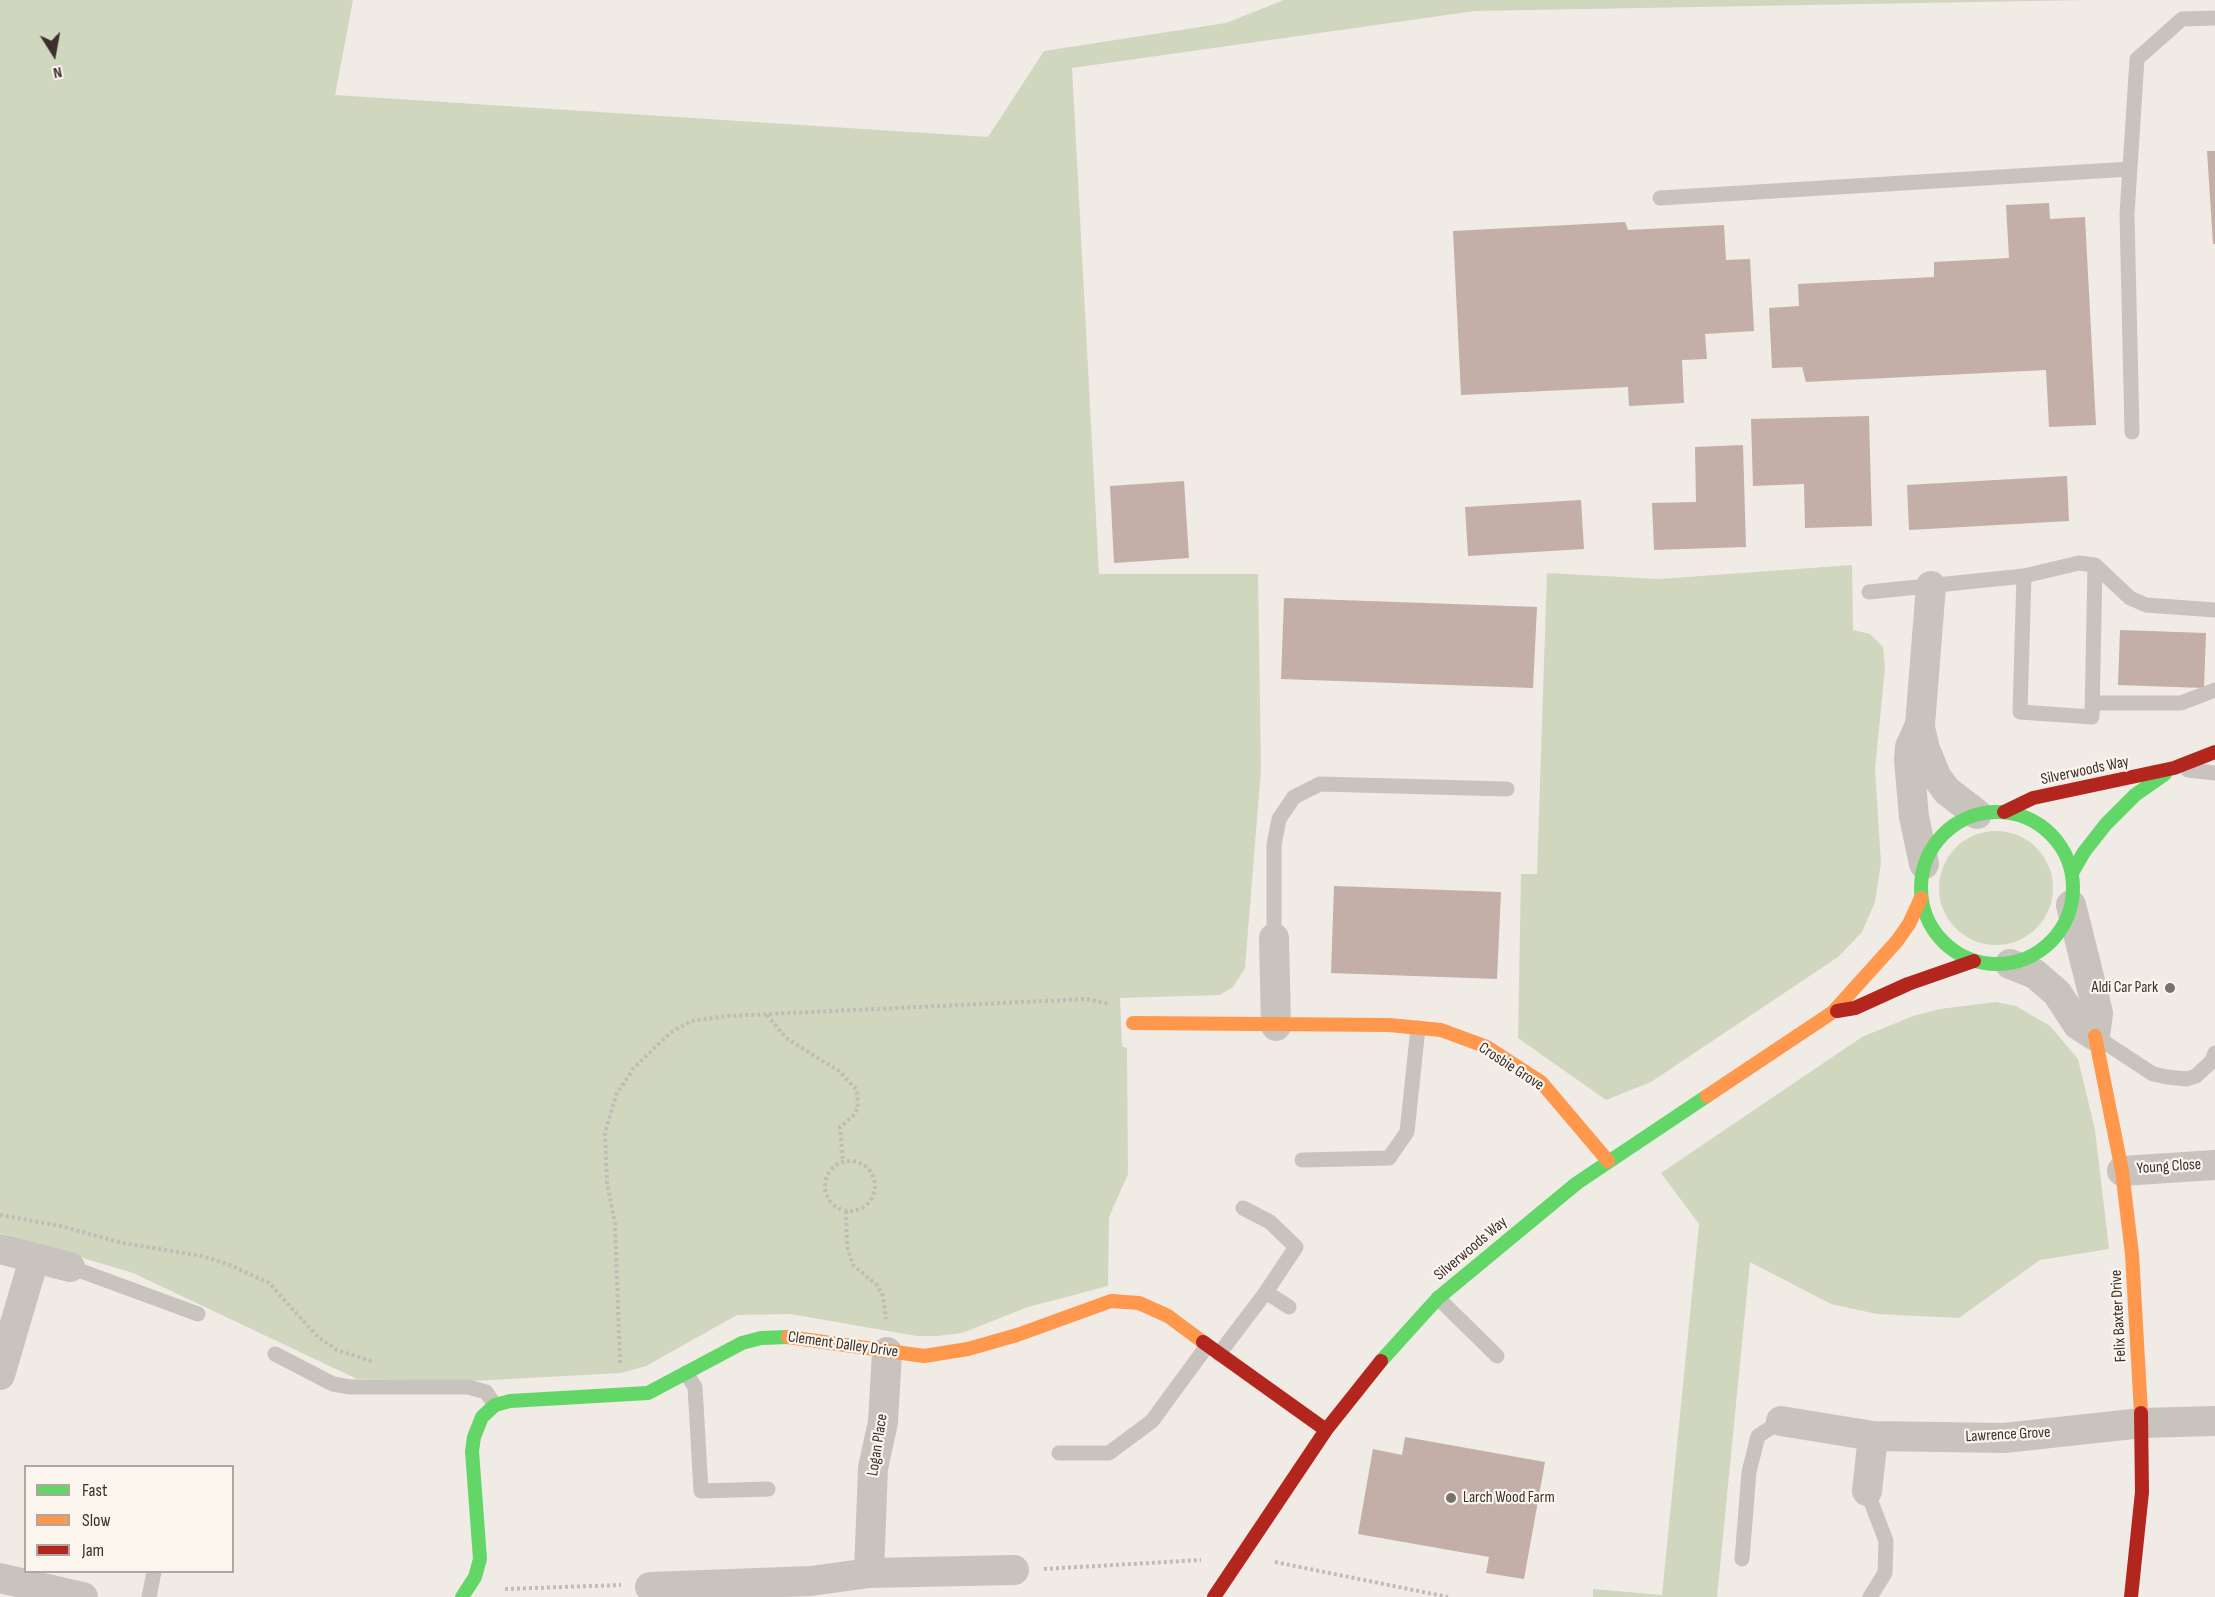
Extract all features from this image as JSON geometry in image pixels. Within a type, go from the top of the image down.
[{"type":"street","points":[[1920,725],[1910,747],[1909,760],[1914,817],[1924,864],[1921,898],[1930,925],[1938,937],[1954,951],[1974,961],[2010,964],[2034,974],[2056,993],[2078,1025],[2095,1036],[2098,1013],[2072,905],[2072,873],[2062,848],[2043,827],[2018,814],[1990,813],[1947,791],[1935,776],[1924,750],[1920,725],[1931,585]]},
{"type":"street","name":"Silverwoods Way","points":[[1990,813],[2033,798],[2174,768],[2215,752]]},
{"type":"street","name":"Silverwoods Way","points":[[2072,873],[2084,852],[2106,824],[2135,795],[2174,768]]},
{"type":"street","points":[[1924,864],[1944,833],[1990,813]]},
{"type":"street","name":"Silverwoods Way","points":[[1214,1597],[1326,1430],[1406,1331],[1438,1298],[1577,1183],[1833,1012],[1897,941],[1909,924],[1921,898]]},
{"type":"street","points":[[2010,964],[2034,955],[2054,939],[2072,905]]},
{"type":"street","points":[[1274,938],[1276,1026]]},
{"type":"street","name":"Silverwoods Way","points":[[1833,1012],[1855,1008],[1908,984],[1974,961]]},
{"type":"street","name":"Crosbie Grove","points":[[1134,1023],[1276,1026],[1389,1025],[1441,1030],[1487,1047],[1541,1082],[1608,1161]]},
{"type":"street","name":"Felix Baxter Drive","points":[[2095,1036],[2122,1171],[2132,1254],[2142,1423],[2142,1492],[2131,1597]]},
{"type":"street","name":"Young Close","points":[[2122,1171],[2215,1165]]},
{"type":"street","points":[[0,1249],[70,1267]]},
{"type":"street","points":[[0,1374],[34,1259]]},
{"type":"street","name":"Clement Dalley Drive","points":[[495,1405],[510,1401],[648,1394],[742,1343],[784,1336],[924,1356],[968,1349],[1112,1301],[1139,1303],[1168,1316],[1326,1430]]},
{"type":"street","name":"Logan Place","points":[[869,1573],[873,1468],[883,1422],[887,1352]]},
{"type":"street","points":[[465,1594],[480,1559],[472,1451],[474,1437],[482,1417],[495,1405]]},
{"type":"street","name":"Lawrence Grove","points":[[1781,1421],[1873,1437],[2004,1438],[2142,1423],[2215,1421]]},
{"type":"street","points":[[1867,1491],[1873,1437]]},
{"type":"street","points":[[650,1587],[811,1589],[869,1573],[1014,1570]]},
{"type":"street","points":[[0,1578],[83,1597]]},
{"type":"lane","points":[[2132,432],[2127,214],[2137,59],[2182,19],[2215,18]]},
{"type":"lane","points":[[1660,198],[2130,170]]},
{"type":"lane","points":[[1869,592],[2024,576],[2079,563],[2095,565],[2130,598],[2145,605],[2215,610]]},
{"type":"lane","points":[[2024,576],[2020,712],[2092,717],[2095,565]]},
{"type":"lane","points":[[2092,703],[2181,703],[2215,690]]},
{"type":"lane","points":[[2174,768],[2215,773]]},
{"type":"lane","points":[[1274,938],[1274,845],[1279,819],[1294,797],[1320,784],[1507,789]]},
{"type":"lane","points":[[1302,1160],[1389,1158],[1407,1132],[1418,1028]]},
{"type":"lane","points":[[2095,1036],[2153,1074],[2167,1077],[2187,1079],[2196,1076],[2212,1061],[2215,1053]]},
{"type":"lane","points":[[1059,1453],[1109,1453],[1152,1421],[1266,1292],[1296,1247],[1270,1222],[1243,1208]]},
{"type":"lane","points":[[70,1267],[198,1314]]},
{"type":"lane","points":[[1266,1292],[1289,1307]]},
{"type":"lane","points":[[1438,1298],[1497,1356]]},
{"type":"lane","points":[[276,1354],[333,1384],[351,1387],[468,1387],[486,1392],[495,1405]]},
{"type":"lane","points":[[686,1373],[695,1387],[701,1491],[768,1489]]},
{"type":"lane","points":[[1743,1559],[1749,1472],[1758,1436],[1781,1421]]},
{"type":"lane","points":[[1867,1491],[1886,1541],[1885,1573],[1870,1597]]},
{"type":"lane","points":[[149,1597],[154,1573]]},
{"type":"path","points":[[623,1396],[615,1224],[605,1152],[605,1133],[616,1095],[633,1069],[677,1029],[691,1021],[727,1016],[1087,999],[1120,1009],[1134,1023]]},
{"type":"path","points":[[767,1015],[786,1038],[839,1071],[857,1090],[858,1108],[854,1116],[840,1127],[838,1135],[843,1162]]},
{"type":"path","points":[[843,1162],[863,1165],[874,1176],[875,1192],[867,1205],[860,1210],[846,1211],[835,1207],[830,1200],[825,1184],[832,1169],[843,1162]]},
{"type":"path","points":[[846,1211],[847,1246],[853,1265],[877,1285],[883,1296],[887,1352]]},
{"type":"path","points":[[0,1215],[20,1217],[123,1243],[173,1251],[230,1265],[269,1283],[318,1337],[337,1350],[382,1363]]},
{"type":"path","points":[[609,1365],[620,1365]]},
{"type":"path","points":[[465,1594],[635,1584],[650,1587]]},
{"type":"green space","points":[[0,0],[353,0],[335,95],[988,137],[1044,51],[1226,23],[1284,0],[2088,0],[1475,11],[1072,68],[1099,574],[1258,574],[1261,769],[1245,968],[1233,987],[1220,995],[1120,998],[1122,1046],[1127,1048],[1128,1174],[1109,1217],[1108,1286],[1028,1307],[962,1333],[937,1336],[917,1336],[790,1314],[737,1315],[646,1366],[621,1373],[472,1381],[357,1379],[133,1273],[0,1233]]},
{"type":"green space","points":[[1852,565],[1853,630],[1870,634],[1883,647],[1885,667],[1875,770],[1881,863],[1875,902],[1862,932],[1838,957],[1651,1082],[1606,1100],[1518,1038],[1521,874],[1537,874],[1547,573],[1659,579]]},
{"type":"green space","points":[[1996,831],[2018,836],[2036,848],[2048,866],[2053,888],[2048,910],[2036,928],[2018,940],[1996,945],[1974,940],[1956,928],[1944,910],[1939,888],[1944,866],[1956,848],[1974,836]]},
{"type":"green space","points":[[1996,1002],[2016,1006],[2050,1026],[2078,1059],[2095,1130],[2109,1249],[2040,1260],[1959,1318],[1877,1314],[1831,1304],[1750,1262],[1717,1597],[1593,1597],[1593,1589],[1662,1595],[1699,1224],[1661,1173],[1862,1037],[1913,1016],[1940,1009]]},
{"type":"building","points":[[2207,151],[2215,151],[2215,244],[2213,244]]},
{"type":"building","points":[[2049,203],[2050,219],[2085,217],[2096,425],[2049,427],[2046,370],[1806,382],[1802,367],[1772,368],[1769,308],[1799,306],[1798,284],[1934,277],[1934,262],[2009,258],[2006,205]]},
{"type":"building","points":[[1625,222],[1628,230],[1724,225],[1726,260],[1750,259],[1754,331],[1705,334],[1707,359],[1682,360],[1684,403],[1629,406],[1628,387],[1461,395],[1453,231]]},
{"type":"building","points":[[1869,416],[1872,526],[1805,528],[1804,484],[1753,486],[1751,419]]},
{"type":"building","points":[[1743,445],[1746,547],[1654,550],[1652,503],[1696,502],[1695,447]]},
{"type":"building","points":[[2067,476],[2069,521],[1909,530],[1907,485]]},
{"type":"building","points":[[1184,481],[1189,558],[1114,563],[1110,486]]},
{"type":"building","points":[[1581,500],[1584,549],[1468,556],[1465,507]]},
{"type":"building","points":[[1284,598],[1537,607],[1533,688],[1281,679]]},
{"type":"building","points":[[2120,630],[2206,633],[2204,688],[2118,685]]},
{"type":"building","points":[[1334,886],[1501,892],[1497,979],[1331,973]]},
{"type":"building","name":"Larch Wood Farm","points":[[1405,1437],[1545,1462],[1524,1579],[1486,1573],[1489,1557],[1358,1534],[1373,1449],[1402,1455]]},
{"type":"traffic: fast","points":[[2072,873],[2084,852],[2106,824],[2135,795],[2165,774]]},
{"type":"traffic: fast","points":[[1997,812],[2026,817],[2051,834],[2068,859],[2073,888],[2068,917],[2051,942],[2026,959],[1997,964],[1968,959],[1943,942],[1926,917],[1921,888],[1926,859],[1943,834],[1968,817],[1997,812]]},
{"type":"traffic: fast","points":[[1381,1361],[1438,1298],[1577,1183],[1707,1096]]},
{"type":"traffic: fast","points":[[462,1597],[475,1577],[480,1559],[472,1451],[474,1437],[482,1417],[495,1405],[510,1401],[648,1393],[742,1343],[761,1338],[788,1337]]},
{"type":"traffic: slow","points":[[1707,1096],[1833,1012],[1897,941],[1909,924],[1921,898]]},
{"type":"traffic: slow","points":[[1133,1023],[1389,1025],[1441,1030],[1487,1047],[1541,1082],[1608,1161]]},
{"type":"traffic: slow","points":[[2095,1036],[2122,1171],[2132,1254],[2141,1413]]},
{"type":"traffic: slow","points":[[788,1337],[924,1356],[968,1349],[1017,1335],[1111,1301],[1139,1303],[1168,1316],[1203,1342]]},
{"type":"traffic: jam","points":[[2004,812],[2033,798],[2174,768],[2215,752]]},
{"type":"traffic: jam","points":[[1837,1011],[1855,1008],[1908,984],[1974,961]]},
{"type":"traffic: jam","points":[[1203,1342],[1326,1430]]},
{"type":"traffic: jam","points":[[1214,1597],[1326,1430],[1381,1361]]},
{"type":"traffic: jam","points":[[2131,1597],[2142,1492],[2141,1413]]},
{"type":"place","name":"Aldi Car Park","points":[[2170,988]]},
{"type":"place","name":"Larch Wood Farm","points":[[1451,1498]]}]
